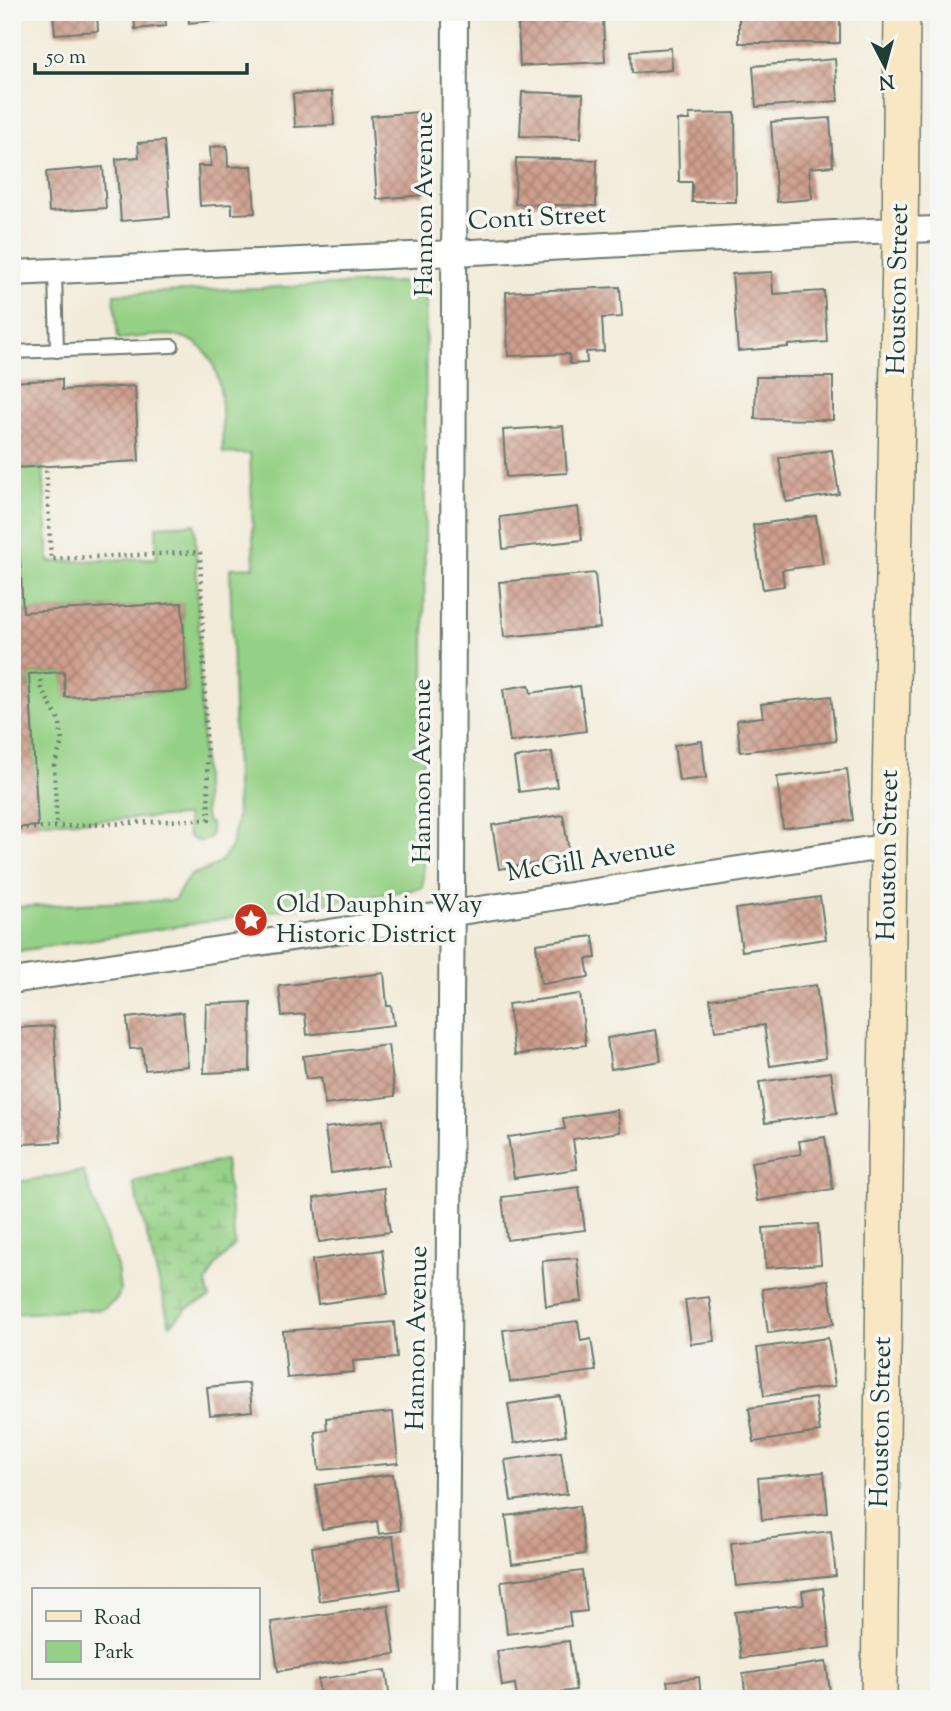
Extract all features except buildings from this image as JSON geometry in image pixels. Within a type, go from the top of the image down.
[{"type":"street","name":"Hannon Avenue","points":[[445,1699],[452,913],[455,12]]},
{"type":"street","name":"Houston Street","points":[[879,1699],[902,12]]},
{"type":"street","name":"Conti Street","points":[[12,273],[939,229]]},
{"type":"street","name":"McGill Avenue","points":[[12,981],[889,846]]},
{"type":"lane","points":[[55,271],[57,351]]},
{"type":"lane","points":[[12,352],[172,346]]},
{"type":"path","points":[[12,829],[209,819],[200,552],[51,559],[46,466]]},
{"type":"path","points":[[40,673],[41,688],[60,722],[62,742],[54,766],[57,827]]},
{"type":"green space","points":[[426,281],[423,888],[12,952],[12,907],[174,900],[190,876],[211,868],[224,858],[235,831],[237,815],[230,568],[254,567],[250,454],[223,453],[219,383],[206,353],[194,342],[172,335],[118,339],[114,294]]},
{"type":"green space","points":[[43,467],[49,562],[157,558],[156,526],[195,524],[205,815],[207,823],[211,823],[211,835],[206,840],[197,841],[188,835],[187,816],[37,823],[29,674],[64,672],[66,697],[187,691],[182,604],[23,612],[15,468]]},
{"type":"green space","points":[[225,1160],[235,1245],[216,1265],[206,1283],[210,1298],[187,1308],[170,1325],[133,1182]]},
{"type":"green space","points":[[83,1171],[117,1267],[120,1291],[117,1299],[103,1309],[12,1314],[12,1183]]},
{"type":"place","name":"Old Dauphin Way Historic District","points":[[251,920]]}]
